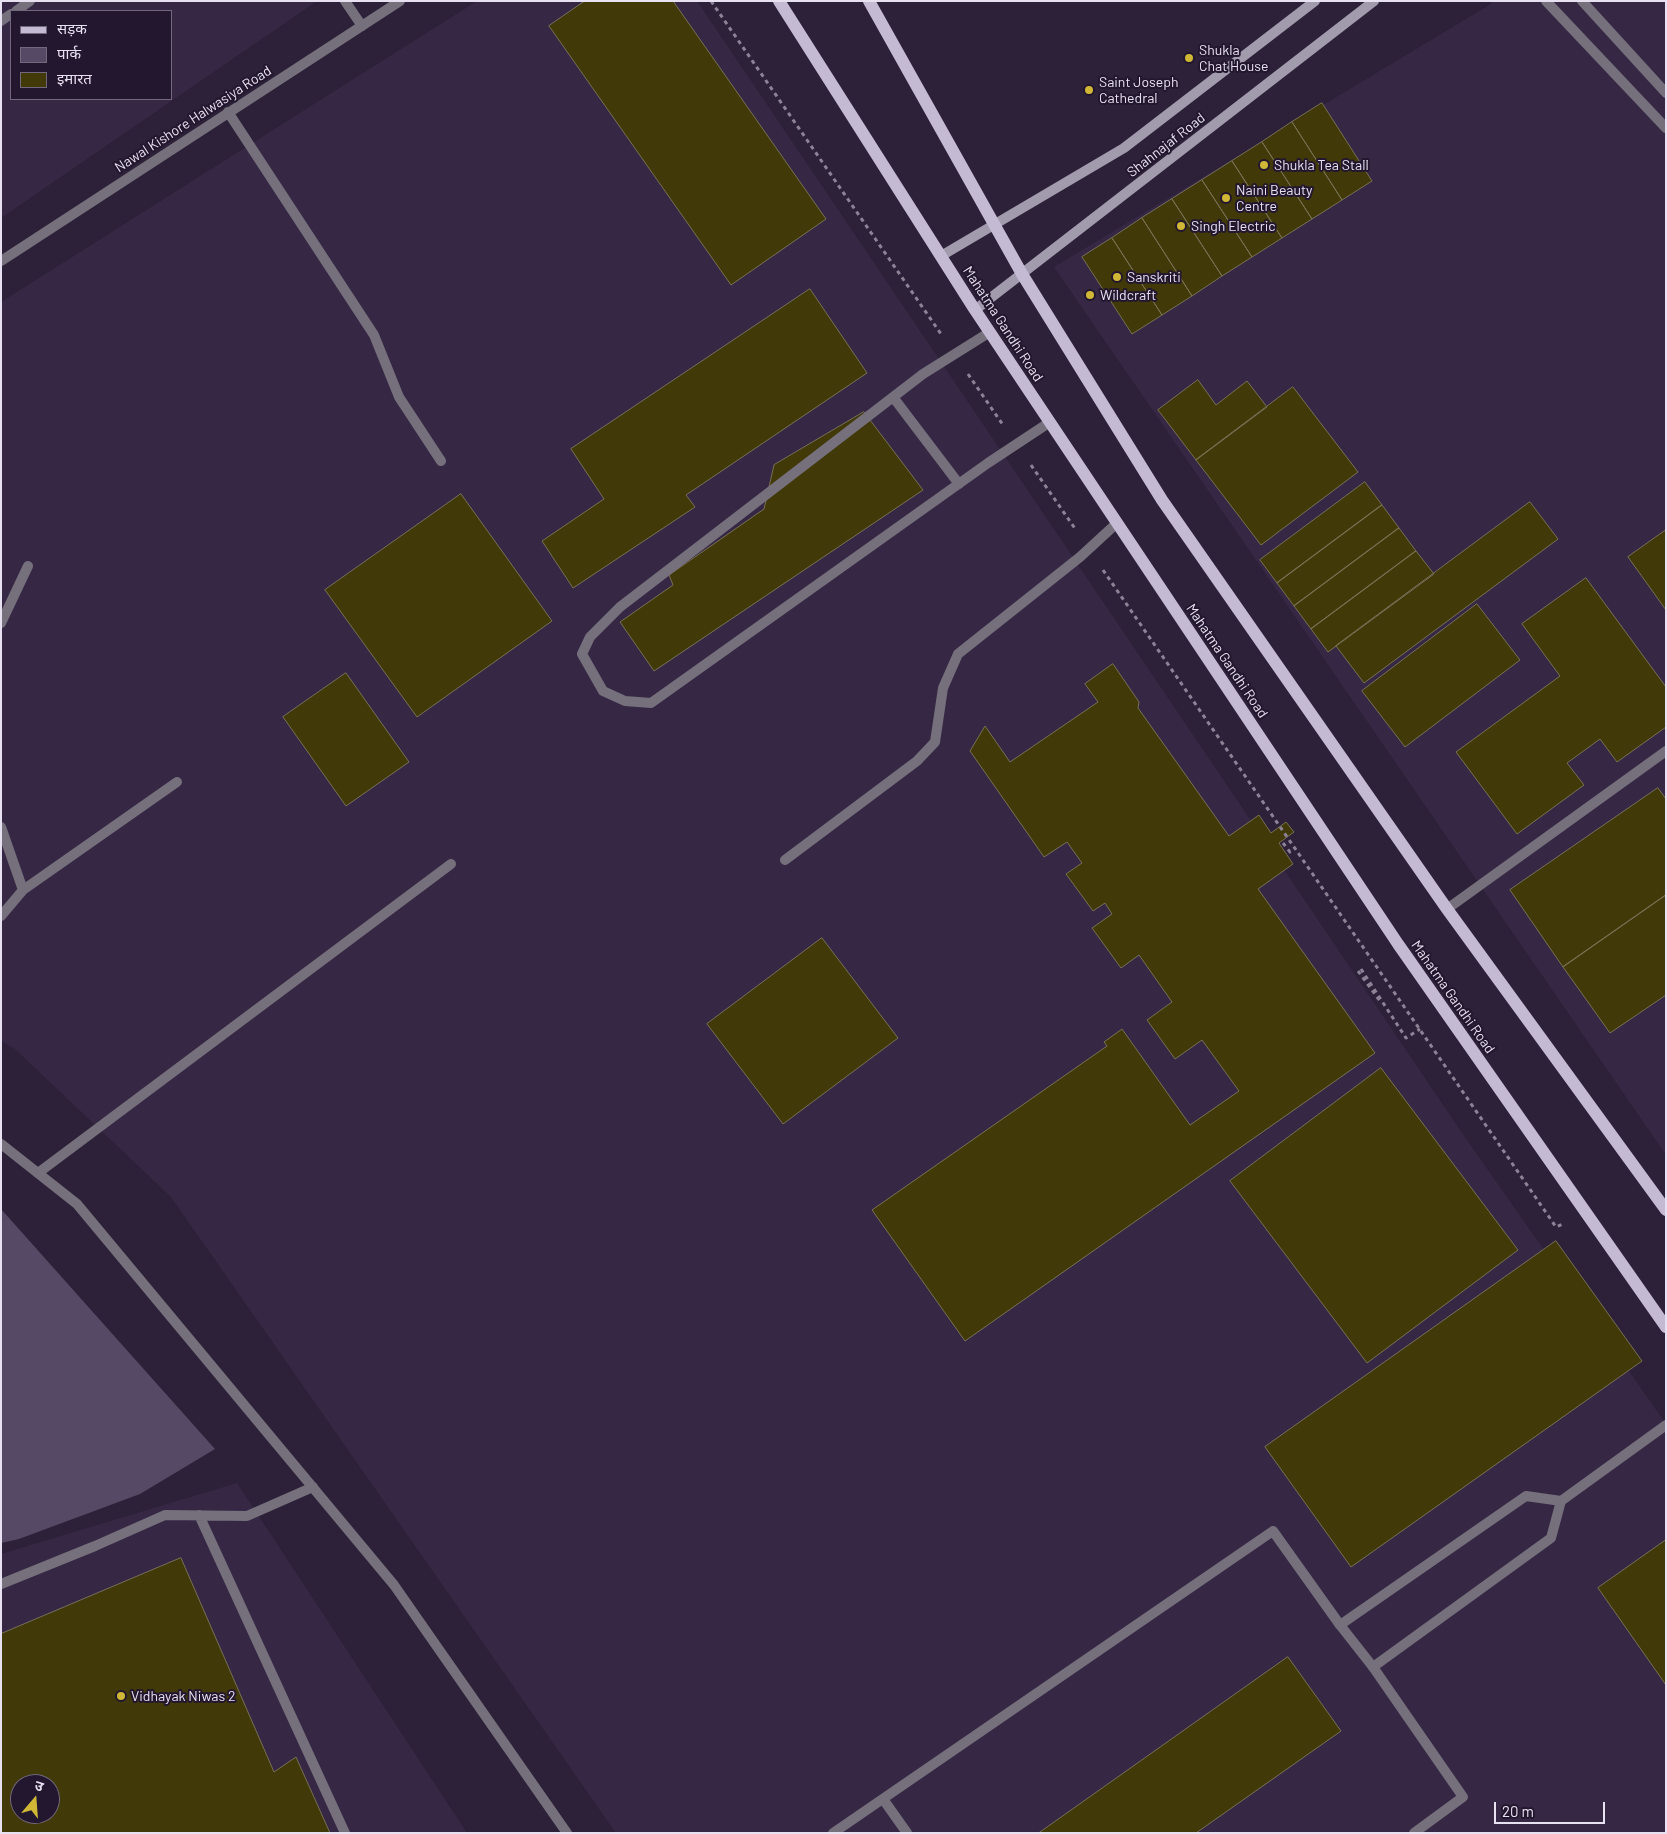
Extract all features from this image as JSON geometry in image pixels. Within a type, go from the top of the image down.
[{"type":"main road","name":"Mahatma Gandhi Road","points":[[779,1],[975,310],[1398,944],[1666,1327]]},
{"type":"main road","points":[[869,1],[1022,274],[1162,500],[1447,909],[1666,1210]]},
{"type":"main road","points":[[941,256],[1124,148],[1314,1]]},
{"type":"main road","name":"Shahnajaf Road","points":[[975,310],[1374,1]]},
{"type":"street","points":[[17,10],[30,1]]},
{"type":"street","points":[[345,1],[362,26]]},
{"type":"street","name":"Nawal Kishore Halwasiya Road","points":[[1,261],[400,1]]},
{"type":"street","points":[[1546,1],[1666,128]]},
{"type":"street","points":[[1582,1],[1666,93]]},
{"type":"street","points":[[228,112],[374,335],[399,397],[441,461]]},
{"type":"street","points":[[990,332],[923,374],[620,607],[590,637],[582,654],[602,691],[625,701],[651,703],[959,484],[1050,422]]},
{"type":"street","points":[[893,397],[959,484]]},
{"type":"street","points":[[785,860],[917,761],[935,742],[943,688],[958,654],[1089,549],[1117,523]]},
{"type":"street","points":[[1,623],[28,566]]},
{"type":"street","points":[[1447,909],[1666,751]]},
{"type":"street","points":[[1,916],[23,890],[177,782]]},
{"type":"street","points":[[1,828],[23,890]]},
{"type":"street","points":[[38,1173],[451,864]]},
{"type":"street","points":[[1,1144],[77,1204],[394,1585],[567,1833]]},
{"type":"street","points":[[1373,1667],[1552,1538],[1561,1501],[1666,1426]]},
{"type":"street","points":[[1,1584],[165,1515],[247,1516],[313,1487]]},
{"type":"street","points":[[1340,1626],[1526,1496],[1561,1501]]},
{"type":"street","points":[[199,1515],[345,1833]]},
{"type":"street","points":[[833,1833],[1273,1531],[1340,1626],[1373,1667],[1463,1797],[1414,1833]]},
{"type":"street","points":[[883,1800],[907,1833]]},
{"type":"path","points":[[711,1],[1556,1228]]},
{"type":"path","points":[[1283,843],[1290,852],[1295,848]]},
{"type":"path","points":[[1360,970],[1406,1038],[1420,1029]]},
{"type":"shaded area","points":[[1,1],[317,1],[1,218]]},
{"type":"shaded area","points":[[477,1],[697,1],[1462,1133],[1666,1424],[1666,1833],[616,1833],[171,1197],[15,1049],[1,1041],[1,302]]},
{"type":"shaded area","points":[[1492,1],[1666,1],[1666,1155],[1054,267],[1491,4]]},
{"type":"shaded area","points":[[237,1483],[467,1833],[1,1833],[1,1554]]},
{"type":"green space","points":[[1,1209],[215,1449],[140,1494],[19,1539],[1,1543]]},
{"type":"building","points":[[585,1],[673,1],[826,219],[731,285],[549,26]]},
{"type":"building","points":[[1322,103],[1372,181],[1342,200],[1292,122]]},
{"type":"building","points":[[1292,122],[1342,200],[1312,219],[1262,142]]},
{"type":"building","points":[[1262,142],[1312,219],[1282,238],[1232,161]]},
{"type":"building","points":[[1232,161],[1282,238],[1252,257],[1202,180]]},
{"type":"building","points":[[1202,180],[1252,257],[1222,276],[1172,199]]},
{"type":"building","points":[[1172,199],[1222,276],[1192,296],[1142,218]]},
{"type":"building","points":[[1142,218],[1192,296],[1162,315],[1112,238]]},
{"type":"building","points":[[1112,238],[1162,315],[1132,334],[1082,257]]},
{"type":"building","points":[[810,289],[867,373],[686,495],[695,507],[573,588],[542,541],[604,499],[571,449]]},
{"type":"building","points":[[1198,380],[1216,405],[1247,381],[1267,407],[1196,460],[1158,410]]},
{"type":"building","points":[[1293,387],[1358,472],[1261,545],[1196,460]]},
{"type":"building","points":[[864,412],[923,490],[654,671],[620,622],[673,585],[669,575],[764,509],[774,465]]},
{"type":"building","points":[[1365,482],[1382,505],[1277,583],[1260,560]]},
{"type":"building","points":[[461,494],[552,621],[417,717],[325,590]]},
{"type":"building","points":[[1530,502],[1558,539],[1364,683],[1336,646]]},
{"type":"building","points":[[1382,505],[1399,528],[1294,606],[1277,583]]},
{"type":"building","points":[[1399,528],[1416,551],[1311,629],[1294,606]]},
{"type":"building","points":[[1666,530],[1666,610],[1628,557]]},
{"type":"building","points":[[1416,551],[1434,574],[1328,652],[1311,629]]},
{"type":"building","points":[[1586,578],[1666,687],[1666,727],[1617,762],[1600,739],[1567,763],[1584,785],[1517,834],[1456,752],[1560,676],[1522,624]]},
{"type":"building","points":[[1477,604],[1520,660],[1405,747],[1362,691]]},
{"type":"building","points":[[1113,664],[1139,702],[1138,708],[1229,836],[1259,815],[1271,833],[1286,822],[1294,832],[1279,843],[1293,864],[1258,889],[1375,1053],[965,1341],[872,1210],[1107,1046],[1104,1042],[1122,1029],[1190,1125],[1239,1091],[1202,1040],[1175,1059],[1147,1020],[1172,1002],[1139,955],[1121,968],[1092,928],[1112,914],[1105,903],[1093,911],[1066,874],[1082,863],[1067,842],[1044,857],[970,751],[985,726],[1010,762],[1098,702],[1085,684]]},
{"type":"building","points":[[346,673],[409,762],[346,806],[283,717]]},
{"type":"building","points":[[1658,788],[1666,799],[1666,895],[1563,967],[1510,890]]},
{"type":"building","points":[[1666,895],[1666,995],[1610,1033],[1563,967]]},
{"type":"building","points":[[822,938],[898,1038],[783,1124],[707,1024]]},
{"type":"building","points":[[1381,1068],[1518,1250],[1367,1363],[1230,1181]]},
{"type":"building","points":[[1556,1241],[1642,1361],[1351,1567],[1265,1447]]},
{"type":"building","points":[[1666,1540],[1666,1685],[1598,1588]]},
{"type":"building","name":"Vidhayak Niwas 2","points":[[181,1558],[274,1772],[296,1757],[330,1833],[1,1833],[1,1634]]},
{"type":"building","points":[[1288,1657],[1341,1731],[1196,1833],[1039,1833]]},
{"type":"place","name":"Shukla Chat House","points":[[1189,58]]},
{"type":"place","name":"Saint Joseph Cathedral","points":[[1089,90]]},
{"type":"place","name":"Shukla Tea Stall","points":[[1264,165]]},
{"type":"place","name":"Naini Beauty Centre","points":[[1226,198]]},
{"type":"place","name":"Singh Electric","points":[[1181,226]]},
{"type":"place","name":"Sanskriti","points":[[1117,277]]},
{"type":"place","name":"Wildcraft","points":[[1090,295]]},
{"type":"place","name":"Vidhayak Niwas 2","points":[[121,1696]]}]
